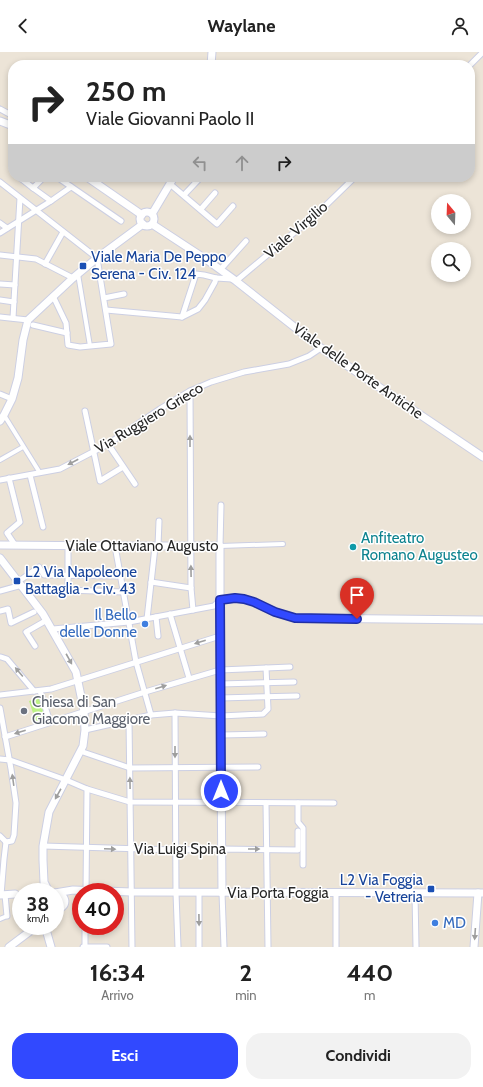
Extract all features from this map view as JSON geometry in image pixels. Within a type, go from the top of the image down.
[{"type":"main road","points":[[94,182],[142,215]]},
{"type":"main road","points":[[143,224],[147,226],[152,224],[154,219],[152,214],[170,184]]},
{"type":"main road","points":[[142,215],[147,212],[152,214]]},
{"type":"main road","points":[[142,215],[141,220],[143,224]]},
{"type":"main road","points":[[1,417],[12,398],[18,378],[23,340],[31,322],[53,296],[97,258],[143,224]]},
{"type":"main road","name":"Viale delle Porte Antiche","points":[[152,224],[234,280],[321,348],[483,457]]},
{"type":"main road","name":"Viale Ottaviano Augusto","points":[[0,545],[220,546]]},
{"type":"main road","points":[[220,546],[222,893]]},
{"type":"main road","points":[[0,558],[40,609],[53,629],[76,672],[79,680],[84,711],[85,730],[83,746],[49,812],[43,846],[45,883]]},
{"type":"main road","points":[[220,600],[235,598],[244,599],[275,612],[295,618],[483,620]]},
{"type":"main road","points":[[64,904],[72,892]]},
{"type":"main road","name":"Via Porta Foggia","points":[[124,892],[481,893]]},
{"type":"main road","points":[[474,947],[481,893]]},
{"type":"main road","points":[[2,895],[12,894]]},
{"type":"main road","points":[[64,898],[64,904]]},
{"type":"main road","points":[[9,947],[26,935]]},
{"type":"main road","points":[[48,935],[51,947]]},
{"type":"street","points":[[475,60],[483,52]]},
{"type":"street","points":[[0,182],[97,258],[111,344],[80,347],[68,345],[66,323],[53,296]]},
{"type":"street","points":[[26,182],[51,201]]},
{"type":"street","points":[[33,188],[39,182]]},
{"type":"street","points":[[64,182],[121,221]]},
{"type":"street","points":[[184,195],[196,182]]},
{"type":"street","name":"Viale Virgilio","points":[[234,280],[320,211],[350,182]]},
{"type":"street","points":[[170,184],[217,224],[233,206]]},
{"type":"street","points":[[0,233],[71,187]]},
{"type":"street","points":[[201,210],[215,193]]},
{"type":"street","points":[[13,318],[20,198]]},
{"type":"street","points":[[0,223],[7,228]]},
{"type":"street","points":[[45,264],[63,232]]},
{"type":"street","points":[[220,270],[246,241]]},
{"type":"street","points":[[0,255],[36,259],[76,276],[90,346]]},
{"type":"street","points":[[182,317],[196,274],[234,280]]},
{"type":"street","points":[[106,310],[182,317],[198,309],[205,300],[216,278]]},
{"type":"street","points":[[0,284],[15,285]]},
{"type":"street","points":[[104,298],[124,294]]},
{"type":"street","points":[[0,300],[14,302]]},
{"type":"street","points":[[0,317],[31,322],[67,333]]},
{"type":"street","name":"Via Ruggiero Grieco","points":[[0,480],[60,469],[108,444],[160,408],[190,391],[210,382],[244,372],[289,364],[309,356],[321,348]]},
{"type":"street","points":[[190,391],[192,610]]},
{"type":"street","points":[[0,394],[12,398]]},
{"type":"street","points":[[85,411],[100,481],[123,467]]},
{"type":"street","points":[[1,417],[40,473]]},
{"type":"street","points":[[108,444],[135,484]]},
{"type":"street","points":[[0,460],[23,447]]},
{"type":"street","points":[[30,475],[43,527]]},
{"type":"street","points":[[9,478],[20,522],[7,533],[16,545]]},
{"type":"street","points":[[220,546],[221,505]]},
{"type":"street","points":[[146,619],[159,521]]},
{"type":"street","name":"Viale Ottaviano Augusto","points":[[220,546],[283,544]]},
{"type":"street","points":[[68,546],[68,590],[124,592]]},
{"type":"street","points":[[115,546],[136,662],[151,715]]},
{"type":"street","points":[[0,591],[20,583],[39,567],[44,575],[120,576]]},
{"type":"street","points":[[151,582],[191,588]]},
{"type":"street","points":[[53,629],[146,619],[214,606],[220,600]]},
{"type":"street","points":[[0,611],[8,609],[10,623],[34,612]]},
{"type":"street","points":[[170,614],[189,678]]},
{"type":"street","points":[[156,617],[158,636]]},
{"type":"street","points":[[35,646],[26,632],[47,620]]},
{"type":"street","points":[[0,695],[51,689],[220,636]]},
{"type":"street","points":[[0,656],[7,659],[34,691]]},
{"type":"street","points":[[5,737],[189,678],[220,670],[290,667]]},
{"type":"street","points":[[85,730],[151,715],[175,713],[221,716],[263,714],[268,709],[266,668]]},
{"type":"street","points":[[220,684],[294,682]]},
{"type":"street","points":[[40,691],[50,722]]},
{"type":"street","points":[[220,698],[297,696]]},
{"type":"street","points":[[0,708],[16,802],[14,835],[12,841],[6,842]]},
{"type":"street","points":[[175,713],[176,892],[178,947]]},
{"type":"street","points":[[129,720],[132,947]]},
{"type":"street","points":[[221,735],[264,734]]},
{"type":"street","points":[[80,751],[130,768],[258,768]]},
{"type":"street","points":[[0,759],[10,760],[87,789],[130,802],[334,803]]},
{"type":"street","points":[[86,883],[87,789]]},
{"type":"street","points":[[266,803],[268,947]]},
{"type":"street","points":[[298,803],[298,822],[303,828],[303,866]]},
{"type":"street","name":"Via Luigi Spina","points":[[43,846],[176,850],[298,850],[298,831]]},
{"type":"street","points":[[0,836],[6,842]]},
{"type":"street","points":[[0,919],[7,916],[2,895],[6,842]]},
{"type":"street","points":[[199,893],[199,947]]},
{"type":"street","points":[[222,893],[224,947]]},
{"type":"street","points":[[336,893],[336,947]]},
{"type":"street","points":[[416,893],[416,947]]},
{"type":"street","points":[[85,935],[84,947],[107,947]]},
{"type":"green space","points":[[40,697],[47,718],[36,722],[29,701]]},
{"type":"place","name":"Viale Maria De Peppo Serena - Civ. 124","points":[[83,266]]},
{"type":"place","name":"Anfiteatro Romano Augusteo","points":[[353,547]]},
{"type":"place","name":"L2 Via Napoleone Battaglia - Civ. 43","points":[[17,581]]},
{"type":"place","name":"Il Bello delle Donne","points":[[145,624]]},
{"type":"place","name":"Chiesa di San Giacomo Maggiore","points":[[24,711]]},
{"type":"place","name":"L2 Via Foggia - Vetreria","points":[[431,889]]},
{"type":"place","name":"MD","points":[[435,923]]},
{"type":"route","points":[[221,791],[220,600],[235,598],[244,599],[275,612],[295,618],[357,619]]}]
